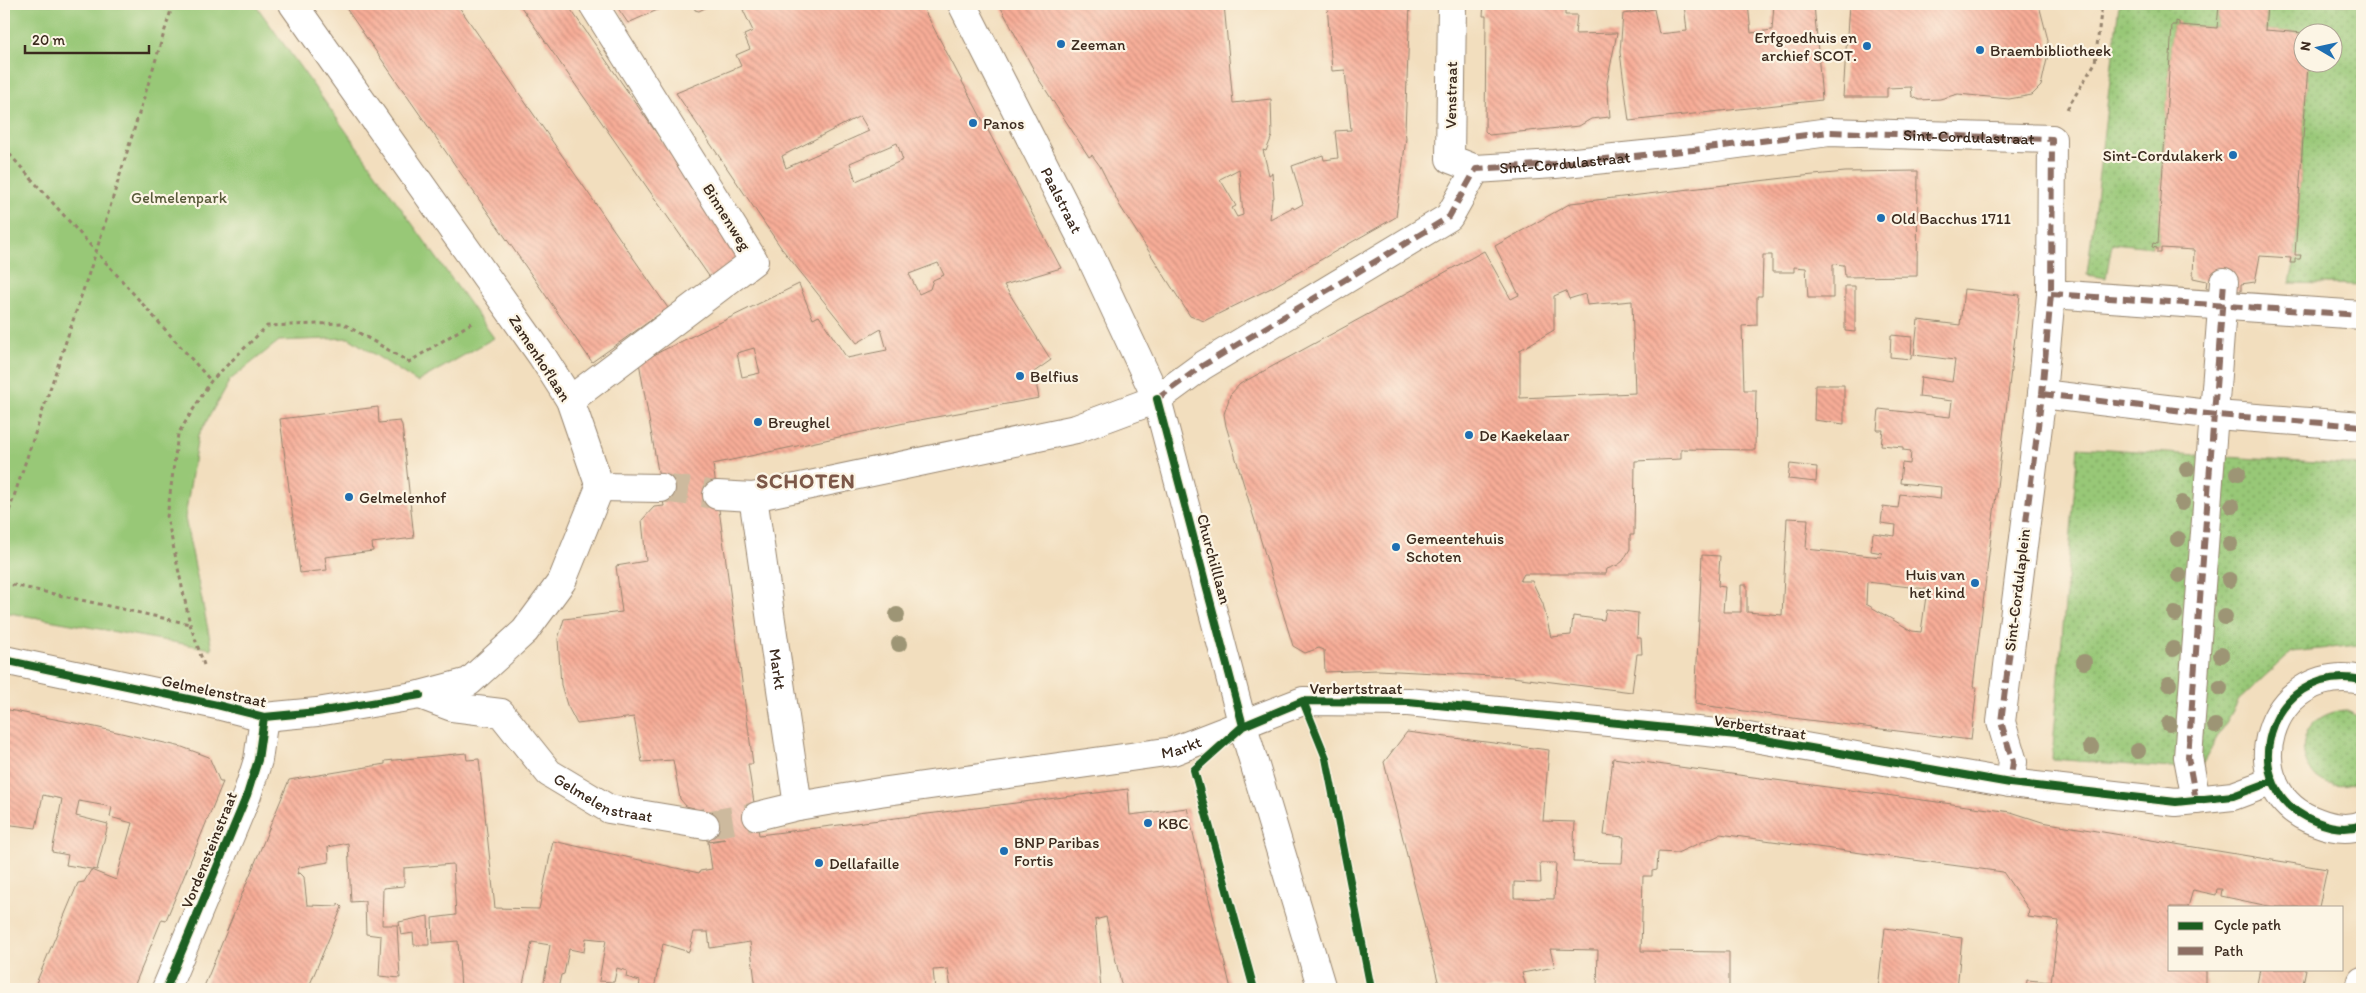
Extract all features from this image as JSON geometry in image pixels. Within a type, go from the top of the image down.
[{"type":"street","name":"Zamenhoflaan","points":[[293,4],[542,356],[570,400],[600,488]]},
{"type":"street","name":"Binnenweg","points":[[570,400],[754,261],[593,4]]},
{"type":"street","name":"Paalstraat","points":[[962,4],[1088,251],[1157,399]]},
{"type":"street","name":"Venstraat","points":[[1452,4],[1450,159],[1476,169]]},
{"type":"street","name":"Sint-Cordulastraat","points":[[1157,399],[1202,366],[1449,217],[1476,169],[1555,164],[1693,150],[1829,132],[2052,139]]},
{"type":"street","name":"Sint-Cordulaplein","points":[[2010,783],[2013,762],[2001,722],[2042,394],[2050,294],[2052,139]]},
{"type":"street","points":[[2050,294],[2223,294],[2362,315]]},
{"type":"street","points":[[2196,800],[2188,757],[2216,414],[2223,294]]},
{"type":"street","points":[[2042,394],[2216,414],[2362,426]]},
{"type":"street","points":[[717,495],[753,496],[1076,429],[1157,399]]},
{"type":"street","name":"Churchilllaan","points":[[1157,399],[1243,726],[1322,989]]},
{"type":"street","points":[[420,695],[470,682],[525,631],[562,580],[600,488],[661,488]]},
{"type":"street","name":"Markt","points":[[753,496],[798,806],[880,792],[1173,751],[1243,726]]},
{"type":"street","name":"Gelmelenstraat","points":[[4,660],[217,705],[264,717],[316,712],[420,695],[452,707],[501,713],[550,773],[609,809],[705,825]]},
{"type":"street","points":[[2360,833],[2330,827],[2306,818],[2286,803],[2273,781],[2268,757],[2270,732],[2281,709],[2298,691],[2320,680],[2345,676],[2362,680]]},
{"type":"street","name":"Verbertstraat","points":[[1243,726],[1303,701],[1408,702],[1737,735],[2010,783],[2176,802],[2233,796],[2273,781]]},
{"type":"street","name":"Vordensteinstraat","points":[[166,989],[247,795],[258,760],[264,717]]},
{"type":"street","points":[[757,816],[798,806]]},
{"type":"street","points":[[2360,989],[2362,981]]},
{"type":"path","points":[[4,526],[96,252],[174,4]]},
{"type":"path","points":[[2052,139],[2065,112],[2095,64],[2102,4]]},
{"type":"path","points":[[4,148],[211,381]]},
{"type":"path","points":[[217,705],[190,624],[167,517],[178,434],[211,381],[266,326],[342,323],[409,362],[503,302]]},
{"type":"path","points":[[4,583],[190,624]]},
{"type":"green space","name":"Gelmelenpark","points":[[4,4],[255,4],[494,338],[417,382],[349,338],[279,341],[230,380],[198,436],[185,518],[212,649],[4,612]]},
{"type":"green space","points":[[2119,4],[2219,4],[2217,28],[2179,25],[2179,22],[2176,21],[2176,25],[2172,25],[2158,244],[2153,243],[2152,247],[2112,243],[2106,278],[2087,275]]},
{"type":"green space","points":[[2271,4],[2362,4],[2362,285],[2290,283],[2295,259],[2301,255],[2295,255],[2308,72],[2344,72],[2344,22],[2294,22],[2294,32],[2265,30],[2267,6],[2271,6]]},
{"type":"green space","points":[[2078,447],[2362,466],[2362,640],[2358,645],[2291,652],[2239,700],[2199,770],[2052,759]]},
{"type":"green space","points":[[2345,710],[2362,718],[2362,780],[2342,786],[2325,782],[2312,773],[2305,759],[2304,743],[2310,728],[2323,716]]},
{"type":"building","points":[[343,4],[457,4],[668,308],[592,362]]},
{"type":"building","points":[[519,4],[567,4],[741,255],[711,279]]},
{"type":"building","points":[[615,4],[671,4],[628,23]]},
{"type":"building","points":[[694,4],[713,4],[699,11],[695,10]]},
{"type":"building","points":[[751,4],[921,4],[1061,268],[1004,285],[1051,360],[1034,372],[1039,398],[909,422],[713,464],[753,764],[748,764],[759,835],[1128,789],[1130,815],[1187,808],[1231,989],[1122,988],[1106,917],[1095,920],[1101,989],[951,989],[948,969],[933,970],[935,989],[756,989],[750,942],[710,948],[708,932],[694,932],[689,952],[663,944],[654,989],[639,989],[640,981],[626,977],[627,971],[617,968],[614,982],[599,981],[606,940],[586,938],[584,952],[569,949],[564,974],[561,975],[558,989],[543,988],[550,945],[532,942],[522,989],[461,989],[458,941],[433,943],[432,918],[456,915],[453,864],[404,868],[404,886],[383,888],[382,925],[397,925],[400,978],[379,976],[381,936],[366,934],[365,901],[351,902],[348,843],[328,847],[329,862],[299,867],[297,874],[300,873],[304,877],[307,905],[338,906],[338,903],[342,907],[308,989],[203,989],[289,780],[385,764],[385,761],[466,753],[467,760],[479,759],[495,908],[539,909],[553,841],[699,873],[700,871],[712,869],[708,842],[725,839],[707,841],[704,809],[694,810],[694,808],[686,806],[680,799],[673,760],[642,762],[634,717],[577,724],[567,705],[561,685],[558,639],[564,619],[622,612],[616,566],[646,561],[642,520],[654,507],[664,506],[639,362],[799,284],[813,319],[819,316],[847,358],[887,350],[881,329],[857,343],[782,249],[676,93],[741,66],[736,55],[750,49],[744,35],[753,31],[743,10],[752,6]],"holes":[[[860,116],[869,131],[786,168],[782,156]],[[897,143],[903,160],[856,181],[850,163]],[[938,263],[944,275],[933,280],[930,289],[919,294],[909,274]],[[754,348],[760,373],[742,377],[737,353]]]},
{"type":"building","points":[[999,4],[1224,4],[1233,103],[1271,99],[1272,136],[1266,151],[1263,150],[1269,175],[1272,173],[1274,198],[1272,199],[1270,219],[1303,204],[1292,166],[1323,155],[1324,160],[1338,158],[1335,131],[1351,130],[1345,70],[1332,71],[1327,4],[1410,4],[1406,138],[1396,217],[1271,288],[1204,321],[1190,316],[1120,206],[1100,166],[1092,155],[1089,157],[1038,78]],"holes":[[[1239,169],[1243,215],[1237,217],[1232,208],[1236,206],[1220,179]]]},
{"type":"building","points":[[1484,4],[1565,4],[1565,15],[1577,15],[1575,34],[1617,33],[1607,83],[1610,117],[1591,119],[1579,126],[1489,135],[1485,131],[1486,16],[1483,16]]},
{"type":"building","points":[[1684,4],[1748,4],[1751,33],[1772,30],[1774,4],[1814,4],[1822,100],[1629,121],[1620,52],[1623,14],[1654,9],[1659,34],[1687,31]]},
{"type":"building","name":"Braembibliotheek","points":[[1849,4],[2031,4],[2040,9],[2048,40],[2047,59],[2041,86],[2032,95],[2009,99],[1958,94],[1940,99],[1919,100],[1912,96],[1911,87],[1887,88],[1887,97],[1843,97]]},
{"type":"building","name":"Sint-Cordulakerk","points":[[2219,4],[2271,4],[2271,6],[2267,6],[2265,30],[2294,32],[2294,72],[2308,72],[2295,255],[2301,255],[2300,259],[2295,259],[2295,263],[2290,263],[2291,258],[2260,256],[2255,282],[2241,284],[2241,291],[2206,288],[2207,281],[2193,278],[2194,250],[2161,248],[2161,253],[2157,253],[2157,248],[2152,247],[2153,243],[2158,244],[2172,25],[2176,25],[2176,21],[2179,22],[2179,25],[2217,28]]},
{"type":"building","points":[[1918,171],[1917,276],[1845,277],[1844,265],[1833,264],[1833,298],[1808,298],[1806,268],[1794,267],[1794,272],[1772,272],[1772,255],[1763,255],[1762,296],[1757,296],[1757,325],[1742,326],[1744,390],[1756,390],[1755,450],[1681,449],[1681,459],[1635,461],[1634,535],[1630,535],[1630,549],[1623,561],[1607,569],[1606,574],[1524,574],[1520,581],[1532,581],[1543,604],[1551,637],[1571,635],[1573,616],[1604,620],[1606,609],[1638,613],[1637,638],[1641,638],[1642,654],[1637,654],[1632,692],[1512,677],[1378,670],[1325,672],[1324,650],[1319,648],[1305,653],[1293,646],[1226,426],[1224,414],[1230,395],[1240,384],[1484,251],[1511,299],[1519,295],[1495,246],[1571,203],[1845,172]],"holes":[[[1566,291],[1569,299],[1585,294],[1587,305],[1632,301],[1635,393],[1520,398],[1520,350],[1554,330],[1554,296]]]},
{"type":"building","points":[[1845,286],[1855,286],[1855,332],[1845,331]]},
{"type":"building","points":[[1964,289],[2020,295],[1973,687],[1977,687],[1971,740],[1695,704],[1702,555],[1720,556],[1718,586],[1725,587],[1723,612],[1741,612],[1741,585],[1747,585],[1747,612],[1782,615],[1787,518],[1808,519],[1806,549],[1881,557],[1882,553],[1871,551],[1873,533],[1895,536],[1896,525],[1881,523],[1883,506],[1898,508],[1900,494],[1940,499],[1941,487],[1900,483],[1902,463],[1910,464],[1911,451],[1903,450],[1903,447],[1881,445],[1883,430],[1877,430],[1879,409],[1950,417],[1952,401],[1919,397],[1921,377],[1952,382],[1955,360],[1914,355],[1918,320],[1960,325]],"holes":[[[1867,582],[1927,589],[1921,632],[1912,631],[1866,604]]]},
{"type":"building","points":[[1891,335],[1912,337],[1911,359],[1890,357]]},
{"type":"building","points":[[1815,385],[1844,385],[1844,424],[1814,420]]},
{"type":"building","name":"Gelmelenhof","points":[[378,407],[379,423],[400,421],[402,425],[414,538],[372,543],[373,551],[325,557],[327,570],[300,573],[280,419]]},
{"type":"building","points":[[1790,464],[1817,467],[1816,482],[1788,479]]},
{"type":"building","points":[[4,709],[182,747],[209,757],[220,782],[223,782],[166,920],[162,919],[133,989],[34,988],[78,883],[84,882],[91,870],[116,880],[132,823],[110,817],[112,807],[79,801],[76,816],[108,824],[97,870],[66,865],[68,855],[52,852],[62,799],[43,795],[36,828],[4,824]]},
{"type":"building","points":[[1407,732],[1549,750],[1543,821],[1575,822],[1573,862],[1622,863],[1624,837],[1604,835],[1613,758],[2011,812],[2042,822],[2327,869],[2319,906],[2268,906],[2221,896],[2222,889],[2217,889],[2216,895],[2193,890],[2188,906],[2168,906],[2168,970],[2206,970],[2206,989],[2026,989],[2027,980],[2051,982],[2059,921],[2028,917],[2029,910],[2003,872],[1720,834],[1677,853],[1658,852],[1657,870],[1652,871],[1652,876],[1643,876],[1641,951],[1729,952],[1729,989],[1597,989],[1598,950],[1550,949],[1555,967],[1522,973],[1527,989],[1440,989],[1384,762]],"holes":[[[1540,863],[1556,863],[1554,899],[1514,898],[1514,882],[1541,883]]]},
{"type":"building","points":[[428,916],[429,945],[414,945],[413,933],[401,935],[399,922]]},
{"type":"building","points":[[1885,928],[1962,938],[1957,989],[1878,989]]},
{"type":"building","points":[[2260,970],[2306,970],[2302,989],[2256,989]]},
{"type":"tunnel","points":[[661,488],[717,495]]},
{"type":"tunnel","points":[[705,825],[757,816]]},
{"type":"marked path","points":[[1157,399],[1202,366],[1449,217],[1476,169],[1555,164],[1693,150],[1829,132],[2052,139],[2051,294],[2042,394],[2001,722],[2013,762],[2010,783]]},
{"type":"marked path","points":[[2196,800],[2188,757],[2224,282]]},
{"type":"marked path","points":[[2051,294],[2362,315]]},
{"type":"marked path","points":[[2042,394],[2216,415],[2362,426]]},
{"type":"cycle path","points":[[1157,399],[1243,726]]},
{"type":"cycle path","points":[[4,660],[217,705],[264,717],[317,712],[420,695]]},
{"type":"cycle path","points":[[2362,680],[2329,679],[2302,690],[2283,709],[2271,733],[2268,759],[2274,784],[2290,807],[2328,826],[2346,828],[2362,825]]},
{"type":"cycle path","points":[[1303,701],[1326,758],[1371,989]]},
{"type":"cycle path","points":[[1254,989],[1194,770],[1243,726],[1303,701],[1408,702],[1737,735],[2010,783],[2176,802],[2233,796],[2273,781]]},
{"type":"cycle path","points":[[166,989],[247,795],[258,760],[264,717]]},
{"type":"place","name":"Zeeman","points":[[1061,44]]},
{"type":"place","name":"Erfgoedhuis en archief SCOT.","points":[[1867,46]]},
{"type":"place","name":"Braembibliotheek","points":[[1980,50]]},
{"type":"place","name":"Panos","points":[[973,123]]},
{"type":"place","name":"Sint-Cordulakerk","points":[[2233,155]]},
{"type":"place","name":"Old Bacchus 1711","points":[[1881,218]]},
{"type":"place","name":"Belfius","points":[[1020,376]]},
{"type":"place","name":"Breughel","points":[[758,422]]},
{"type":"place","name":"De Kaekelaar","points":[[1469,435]]},
{"type":"place","name":"Gelmelenhof","points":[[349,497]]},
{"type":"place","name":"Gemeentehuis Schoten","points":[[1396,547]]},
{"type":"place","name":"Huis van het kind","points":[[1975,583]]},
{"type":"place","name":"KBC","points":[[1148,823]]},
{"type":"place","name":"BNP Paribas Fortis","points":[[1004,851]]},
{"type":"place","name":"Dellafaille","points":[[819,863]]},
{"type":"district","name":"SCHOTEN","points":[[806,480]]}]
